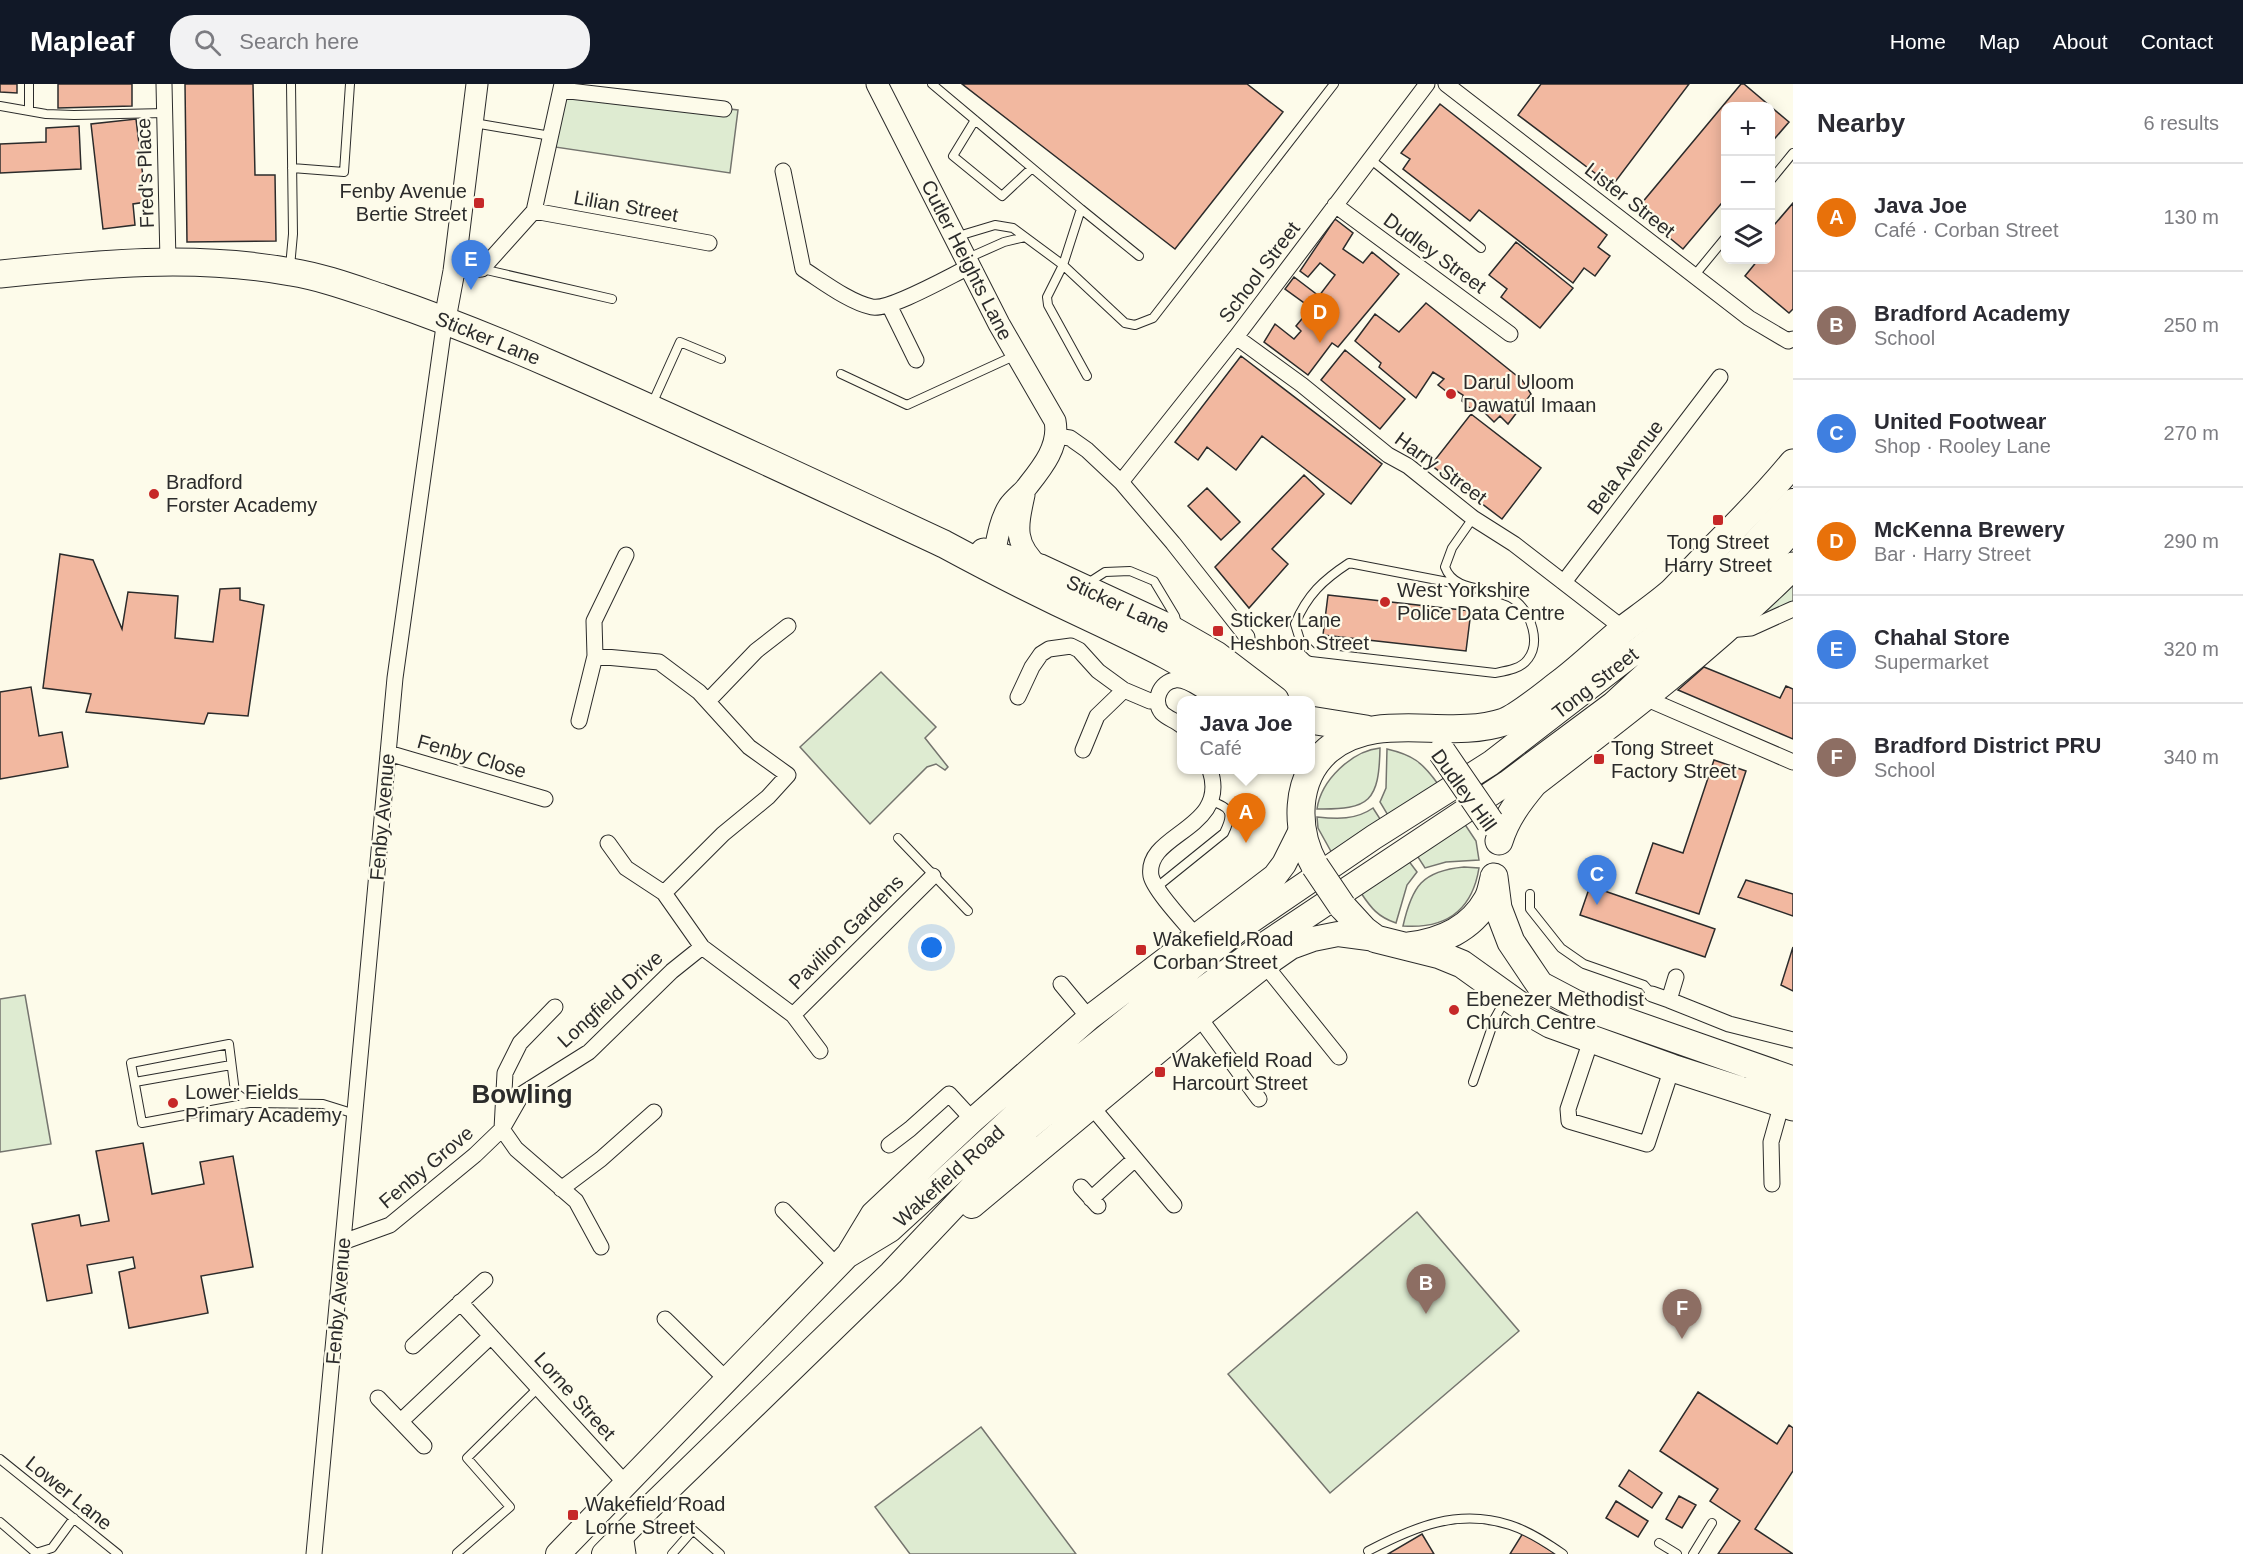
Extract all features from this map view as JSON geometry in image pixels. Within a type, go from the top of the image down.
[{"type":"highway","name":"Sticker Lane","points":[[0,274],[118,262],[168,261],[225,264],[290,271],[336,282],[445,319],[650,408],[944,544],[993,562],[1168,655],[1232,696]]},
{"type":"highway","points":[[1410,729],[1472,729],[1505,722],[1590,660],[1624,629],[1672,592],[1770,491],[1793,463]]},
{"type":"highway","name":"Sticker Lane","points":[[993,562],[1040,568],[1180,634],[1225,662],[1270,696]]},
{"type":"highway","points":[[1495,831],[1504,824],[1519,800],[1534,783],[1646,698],[1726,631],[1793,566]]},
{"type":"highway","points":[[1315,721],[1371,729]]},
{"type":"highway","name":"Dudley Hill","points":[[1311,774],[1303,792],[1301,826],[1308,852],[1342,906],[1364,930],[1376,939],[1405,946],[1437,940],[1465,926],[1477,915],[1488,898],[1499,856],[1495,831],[1442,752],[1410,729],[1371,729],[1353,734],[1338,742],[1325,752],[1315,765]]},
{"type":"highway","points":[[1292,774],[1301,826]]},
{"type":"highway","points":[[1494,877],[1498,908],[1511,942],[1540,985],[1576,1004],[1706,1052],[1789,1097]]},
{"type":"highway","points":[[1405,946],[1440,955],[1462,964],[1529,1012],[1550,1024],[1672,1068],[1789,1097]]},
{"type":"main road","name":"Tong Street","points":[[1374,837],[1491,763],[1666,628],[1747,551],[1793,501]]},
{"type":"main road","name":"Tong Street","points":[[1390,862],[1507,783],[1612,704],[1749,579],[1793,530]]},
{"type":"main road","points":[[842,1261],[873,1214],[973,1120],[1089,1018],[1275,876],[1284,864],[1301,826]]},
{"type":"main road","name":"Wakefield Road","points":[[558,1554],[842,1261],[890,1230],[1062,1072],[1242,927],[1374,837]]},
{"type":"main road","name":"Wakefield Road","points":[[604,1554],[626,1544],[648,1509],[891,1273],[1028,1128],[1137,1038],[1256,950],[1390,862]]},
{"type":"main road","points":[[891,1273],[1199,1017],[1265,965],[1292,947],[1338,933],[1376,939]]},
{"type":"street","name":"Fred's Place","points":[[164,84],[168,261]]},
{"type":"street","name":"Fenby Avenue","points":[[314,1554],[395,678],[445,319],[454,271],[477,84]]},
{"type":"street","name":"Cutler Heights Lane","points":[[877,84],[1016,356],[1051,413],[1056,436]]},
{"type":"street","name":"School Street","points":[[1121,482],[1236,337],[1427,84]]},
{"type":"street","name":"Lister Street","points":[[1446,84],[1749,318],[1788,341],[1793,339]]},
{"type":"street","points":[[454,271],[482,269],[534,211],[561,87],[724,109]]},
{"type":"street","points":[[783,171],[803,269],[843,294],[873,308],[889,305],[968,263]]},
{"type":"street","name":"Dudley Street","points":[[1335,205],[1510,334]]},
{"type":"street","name":"Lilian Street","points":[[534,211],[709,243]]},
{"type":"street","points":[[889,305],[916,360]]},
{"type":"street","name":"Harry Street","points":[[1236,337],[1303,385],[1388,455],[1408,466],[1473,518],[1514,544],[1624,629]]},
{"type":"street","name":"Bela Avenue","points":[[1564,582],[1720,377]]},
{"type":"street","points":[[993,562],[999,532],[1010,506],[1026,489],[1052,450],[1056,436],[1070,438],[1121,482],[1173,543],[1246,637]]},
{"type":"street","points":[[1026,489],[1018,527],[1020,541],[1027,556],[1040,568]]},
{"type":"street","points":[[579,721],[595,656],[594,621],[626,555]]},
{"type":"street","points":[[1726,631],[1751,628],[1793,609]]},
{"type":"street","points":[[708,701],[756,651],[788,626]]},
{"type":"street","points":[[1018,697],[1032,667],[1041,654],[1062,646],[1071,646],[1079,650],[1098,671],[1124,690],[1150,701],[1157,701]]},
{"type":"street","points":[[595,656],[658,662],[699,692],[749,747],[788,775],[768,797],[723,834],[664,893]]},
{"type":"street","points":[[1177,723],[1163,714],[1157,701],[1166,682],[1177,679],[1188,682],[1211,696]]},
{"type":"street","points":[[1083,750],[1097,716],[1124,690]]},
{"type":"street","points":[[1646,698],[1793,762]]},
{"type":"street","name":"Fenby Close","points":[[388,753],[545,799]]},
{"type":"street","points":[[1196,936],[1159,891],[1151,875],[1157,853],[1205,812],[1214,782],[1211,774]]},
{"type":"street","points":[[608,843],[626,868],[664,893],[702,947]]},
{"type":"street","name":"Pavilion Gardens","points":[[702,947],[793,1015],[933,876]]},
{"type":"street","name":"Longfield Drive","points":[[502,1129],[522,1094],[589,1052],[672,971],[702,947]]},
{"type":"street","points":[[1265,965],[1339,1057]]},
{"type":"street","points":[[1669,1000],[1676,977]]},
{"type":"street","points":[[1061,984],[1089,1018]]},
{"type":"street","points":[[1652,993],[1729,1024],[1793,1040]]},
{"type":"street","name":"Fenby Grove","points":[[343,1242],[390,1225],[475,1155],[502,1129],[505,1073],[520,1043],[555,1007]]},
{"type":"street","points":[[793,1015],[820,1051]]},
{"type":"street","points":[[1199,1017],[1259,1099]]},
{"type":"street","points":[[1591,1040],[1568,1109],[1569,1121],[1647,1144],[1672,1068]]},
{"type":"street","points":[[889,1144],[910,1129],[948,1094],[973,1120]]},
{"type":"street","points":[[1772,1184],[1771,1142],[1789,1097]]},
{"type":"street","points":[[1092,1107],[1174,1205]]},
{"type":"street","points":[[561,1189],[601,1159],[654,1112]]},
{"type":"street","points":[[502,1129],[516,1149],[576,1201],[601,1248]]},
{"type":"street","points":[[1081,1187],[1095,1202],[1135,1159]]},
{"type":"street","points":[[783,1210],[842,1261]]},
{"type":"street","points":[[413,1346],[485,1280]]},
{"type":"street","name":"Lorne Street","points":[[460,1302],[627,1485]]},
{"type":"street","points":[[665,1319],[727,1380]]},
{"type":"street","points":[[401,1421],[491,1336]]},
{"type":"street","points":[[378,1398],[424,1446]]},
{"type":"lane","points":[[29,84],[29,110]]},
{"type":"lane","points":[[290,271],[292,234],[291,84]]},
{"type":"lane","points":[[292,168],[344,172],[350,84]]},
{"type":"lane","points":[[932,84],[1139,256]]},
{"type":"lane","points":[[955,237],[995,225],[1013,228],[1063,265],[1125,323],[1135,325],[1154,318],[1334,84]]},
{"type":"lane","points":[[0,106],[46,114],[165,113]]},
{"type":"lane","points":[[975,120],[953,156],[1002,196],[1032,168]]},
{"type":"lane","points":[[472,123],[551,136]]},
{"type":"lane","points":[[1775,175],[1793,153]]},
{"type":"lane","points":[[1370,159],[1481,248]]},
{"type":"lane","points":[[1081,209],[1063,265],[1047,297],[1048,305],[1087,376]]},
{"type":"lane","points":[[968,263],[1004,242],[1025,237]]},
{"type":"lane","points":[[1695,276],[1721,242]]},
{"type":"lane","points":[[482,269],[612,299]]},
{"type":"lane","points":[[650,408],[680,342],[721,360]]},
{"type":"lane","points":[[841,374],[907,405],[1016,356]]},
{"type":"lane","points":[[1458,584],[1348,563],[1328,577],[1304,603],[1295,624],[1300,640],[1312,652],[1332,656],[1495,673],[1516,668],[1528,660],[1534,647],[1532,622],[1516,602],[1499,592],[1458,584],[1448,576],[1445,567],[1452,549],[1473,518]]},
{"type":"lane","points":[[1159,891],[1162,883],[1224,833],[1230,814],[1228,809],[1210,801]]},
{"type":"lane","points":[[898,838],[968,911]]},
{"type":"lane","points":[[1530,894],[1530,909],[1560,948],[1584,964],[1644,985],[1652,993]]},
{"type":"lane","points":[[1473,1082],[1495,1018],[1508,997]]},
{"type":"lane","points":[[249,1103],[235,1092],[229,1044],[131,1063],[142,1123],[249,1103],[323,1104],[355,1114]]},
{"type":"lane","points":[[135,1082],[231,1065]]},
{"type":"lane","points":[[457,1553],[510,1507],[467,1458],[539,1387]]},
{"type":"lane","name":"Lower Lane","points":[[0,1459],[118,1554]]},
{"type":"lane","points":[[0,1522],[36,1554],[52,1548],[74,1518]]},
{"type":"lane","points":[[1368,1551],[1415,1528],[1453,1518],[1512,1525],[1538,1537],[1563,1554]]},
{"type":"lane","points":[[1693,1554],[1712,1523]]},
{"type":"lane","points":[[672,1554],[693,1530],[720,1554]]},
{"type":"lane","points":[[1659,1543],[1677,1554]]},
{"type":"green space","points":[[561,90],[738,110],[730,173],[548,146]]},
{"type":"green space","points":[[1793,566],[1793,609],[1751,628]]},
{"type":"green space","points":[[881,672],[936,727],[925,738],[948,767],[945,770],[936,764],[927,767],[870,824],[800,747]]},
{"type":"green space","points":[[1380,748],[1377,780],[1374,791],[1368,799],[1349,807],[1317,809],[1325,788],[1340,769],[1359,755]]},
{"type":"green space","points":[[1387,749],[1416,760],[1438,784],[1389,817],[1380,802],[1386,788]]},
{"type":"green space","points":[[1373,808],[1382,822],[1333,855],[1318,828],[1317,817],[1353,817]]},
{"type":"green space","points":[[1464,823],[1476,841],[1479,860],[1446,862],[1425,868],[1416,854]]},
{"type":"green space","points":[[1408,860],[1417,872],[1407,885],[1396,923],[1375,911],[1361,893]]},
{"type":"green space","points":[[1464,867],[1479,868],[1470,896],[1463,906],[1444,920],[1432,924],[1403,926],[1410,900],[1421,883],[1438,872]]},
{"type":"green space","points":[[25,995],[51,1144],[0,1152],[0,999]]},
{"type":"green space","points":[[1417,1212],[1519,1331],[1330,1493],[1228,1374]]},
{"type":"green space","points":[[981,1427],[1076,1554],[910,1554],[875,1507]]},
{"type":"building","points":[[0,84],[17,84],[17,93],[0,92]]},
{"type":"building","points":[[58,84],[132,84],[132,106],[58,108]]},
{"type":"building","points":[[185,84],[253,84],[255,175],[275,175],[276,241],[187,242]]},
{"type":"building","points":[[962,84],[1247,84],[1283,112],[1175,249]]},
{"type":"building","points":[[1541,84],[1689,84],[1612,186],[1518,115]]},
{"type":"building","points":[[1741,84],[1744,84],[1765,102],[1726,102]]},
{"type":"building","points":[[1440,104],[1607,235],[1598,247],[1610,256],[1595,276],[1584,268],[1573,283],[1479,210],[1470,221],[1403,169],[1410,159],[1401,153]]},
{"type":"building","points":[[1721,108],[1721,204],[1683,249],[1636,210]]},
{"type":"building","points":[[1775,110],[1789,122],[1775,138]]},
{"type":"building","points":[[136,119],[146,202],[133,204],[135,225],[103,229],[91,124]]},
{"type":"building","points":[[79,126],[81,169],[0,173],[0,144],[46,142],[46,128]]},
{"type":"building","points":[[1793,203],[1793,309],[1789,313],[1745,276],[1755,264],[1775,264],[1775,224]]},
{"type":"building","points":[[1335,219],[1353,233],[1343,249],[1363,263],[1372,252],[1399,274],[1338,347],[1332,343],[1308,375],[1264,342],[1275,324],[1294,339],[1301,331],[1296,326],[1311,308],[1285,289],[1294,277],[1319,296],[1335,275],[1320,263],[1308,277],[1300,271]]},
{"type":"building","points":[[1516,242],[1573,288],[1540,328],[1501,297],[1507,289],[1489,275]]},
{"type":"building","points":[[1426,303],[1522,380],[1531,394],[1508,424],[1500,416],[1494,422],[1478,406],[1473,411],[1462,401],[1463,395],[1455,390],[1451,395],[1438,385],[1444,379],[1433,372],[1416,398],[1379,367],[1381,363],[1355,341],[1375,314],[1399,332]]},
{"type":"building","points":[[1345,350],[1405,399],[1380,429],[1321,380]]},
{"type":"building","points":[[1241,356],[1382,464],[1351,504],[1262,436],[1236,470],[1207,447],[1198,460],[1175,442]]},
{"type":"building","points":[[1471,414],[1541,468],[1502,519],[1431,465]]},
{"type":"building","points":[[1304,475],[1324,494],[1272,549],[1288,564],[1249,608],[1215,567]]},
{"type":"building","points":[[1207,488],[1240,522],[1221,540],[1188,506]]},
{"type":"building","points":[[60,554],[93,560],[122,629],[128,592],[178,596],[175,638],[213,642],[220,589],[240,588],[240,600],[264,605],[248,716],[208,713],[204,724],[86,712],[91,694],[43,688]]},
{"type":"building","points":[[1328,595],[1471,611],[1466,651],[1323,635]]},
{"type":"building","points":[[1704,667],[1780,698],[1786,686],[1793,689],[1793,739],[1678,690]]},
{"type":"building","points":[[31,687],[39,736],[62,732],[68,767],[0,779],[0,692]]},
{"type":"building","points":[[1714,760],[1746,771],[1699,914],[1636,893],[1653,843],[1683,853]]},
{"type":"building","points":[[1746,880],[1793,894],[1793,916],[1738,897]]},
{"type":"building","points":[[1590,886],[1715,929],[1705,957],[1580,915]]},
{"type":"building","points":[[1793,947],[1793,991],[1781,985]]},
{"type":"building","points":[[143,1143],[152,1194],[204,1184],[200,1162],[233,1156],[253,1267],[201,1276],[208,1313],[129,1328],[119,1272],[135,1268],[133,1257],[87,1265],[92,1293],[47,1301],[32,1224],[79,1215],[81,1226],[109,1221],[96,1151]]},
{"type":"building","points":[[1698,1392],[1777,1444],[1789,1425],[1793,1428],[1793,1471],[1755,1529],[1793,1554],[1718,1554],[1740,1521],[1710,1501],[1718,1489],[1660,1451]]},
{"type":"building","points":[[1629,1470],[1662,1493],[1652,1508],[1619,1486]]},
{"type":"building","points":[[1679,1496],[1696,1505],[1682,1528],[1666,1519]]},
{"type":"building","points":[[1616,1501],[1648,1521],[1638,1537],[1606,1518]]},
{"type":"building","points":[[1523,1533],[1556,1554],[1510,1554]]},
{"type":"building","points":[[1422,1534],[1434,1554],[1388,1554]]},
{"type":"place","name":"Fenby Avenue Bertie Street","points":[[479,203]]},
{"type":"place","name":"Chahal Store","points":[[471,290]]},
{"type":"place","name":"McKenna Brewery","points":[[1320,343]]},
{"type":"place","name":"Darul Uloom Dawatul Imaan","points":[[1451,394]]},
{"type":"place","name":"Bradford Forster Academy","points":[[154,494]]},
{"type":"place","name":"Tong Street Harry Street","points":[[1718,520]]},
{"type":"place","name":"West Yorkshire Police Data Centre","points":[[1385,602]]},
{"type":"place","name":"Sticker Lane Heshbon Street","points":[[1218,631]]},
{"type":"place","name":"Tong Street Factory Street","points":[[1599,759]]},
{"type":"place","name":"Java Joe","points":[[1246,843]]},
{"type":"place","name":"United Footwear","points":[[1597,905]]},
{"type":"place","name":"Wakefield Road Corban Street","points":[[1141,950]]},
{"type":"place","name":"Ebenezer Methodist Church Centre","points":[[1454,1010]]},
{"type":"place","name":"Wakefield Road Harcourt Street","points":[[1160,1072]]},
{"type":"place","name":"Lower Fields Primary Academy","points":[[173,1103]]},
{"type":"place","name":"Bradford Academy","points":[[1426,1314]]},
{"type":"place","name":"Bradford District PRU","points":[[1682,1339]]},
{"type":"place","name":"Wakefield Road Lorne Street","points":[[573,1515]]},
{"type":"district","name":"Bowling","points":[[522,1094]]}]
